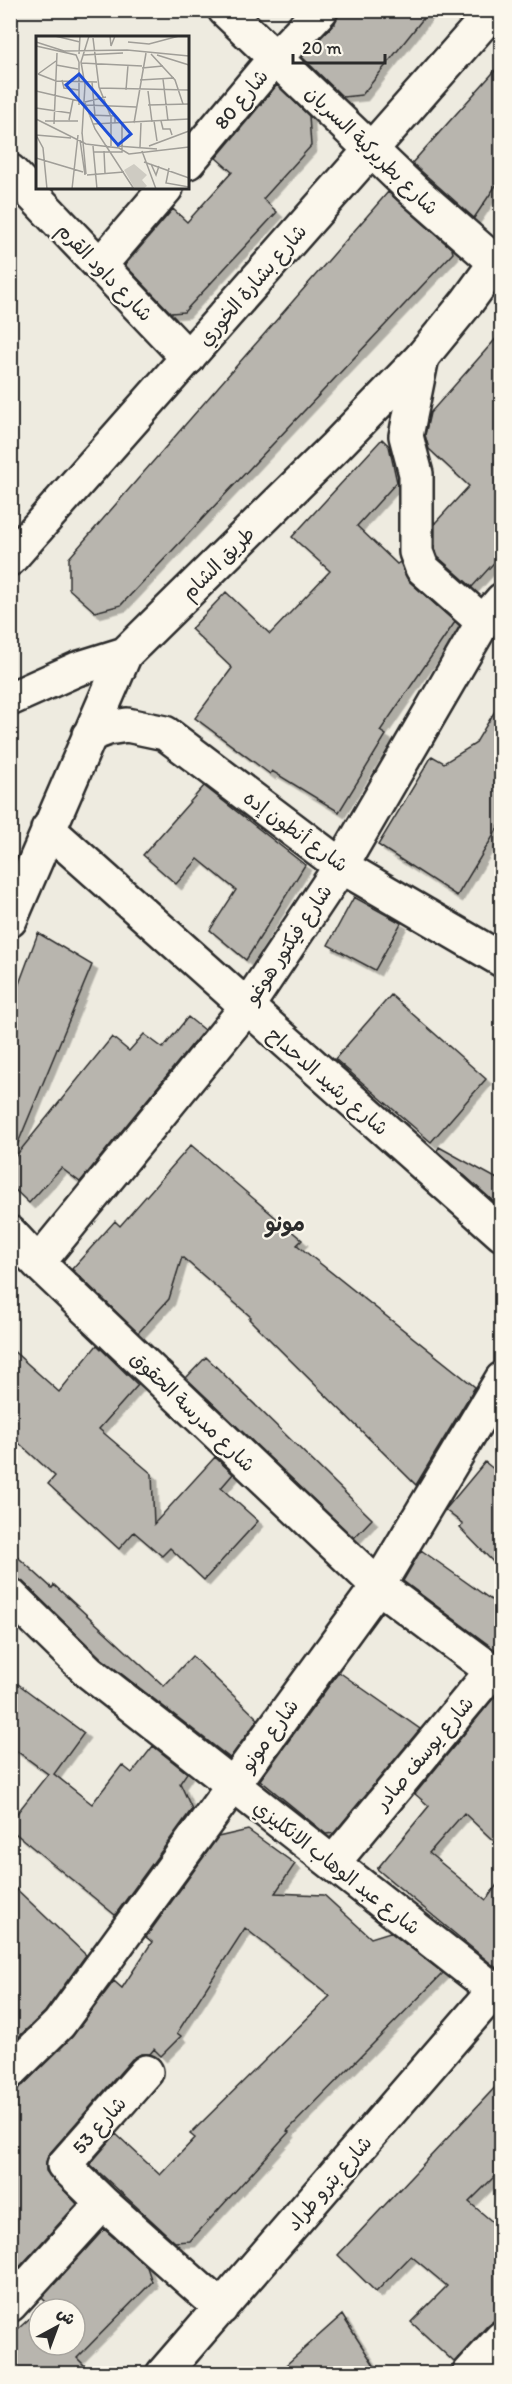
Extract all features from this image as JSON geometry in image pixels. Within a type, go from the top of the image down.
[{"type":"street","name":"شارع بطريركية السريان","points":[[225,10],[413,190],[499,261]]},
{"type":"street","name":"شارع 80","points":[[189,161],[276,57],[321,10]]},
{"type":"street","name":"شارع بشارة الخوري","points":[[10,559],[494,10]]},
{"type":"street","name":"شارع داود القرم","points":[[14,184],[101,264],[188,358]]},
{"type":"street","points":[[101,264],[165,189]]},
{"type":"street","name":"طريق الشام","points":[[10,920],[125,654],[335,447],[422,357],[499,261]]},
{"type":"street","points":[[422,357],[406,436],[416,474],[416,552],[422,568],[492,611]]},
{"type":"street","name":"شارع فيكتور هوغو","points":[[38,1263],[246,1008],[341,866],[492,611]]},
{"type":"street","points":[[10,699],[68,672],[125,654]]},
{"type":"street","name":"شارع أنطون إده","points":[[89,735],[108,728],[127,725],[146,727],[165,733],[341,866],[501,960]]},
{"type":"street","name":"شارع رشيد الدحداح","points":[[48,829],[501,1234]]},
{"type":"street","name":"شارع مدرسة الحقوق","points":[[10,1233],[38,1263],[378,1586]]},
{"type":"street","name":"شارع مونو","points":[[10,2072],[58,2024],[378,1586],[501,1379]]},
{"type":"street","name":"شارع يوسف صادر","points":[[333,1863],[497,1674],[378,1586]]},
{"type":"street","name":"شارع عبد الوهاب الانكليزي","points":[[10,1595],[89,1672],[498,1994]]},
{"type":"street","name":"شارع بترو طراد","points":[[163,2373],[498,1994]]},
{"type":"street","name":"شارع 53","points":[[146,2072],[64,2165],[103,2203],[221,2308]]},
{"type":"street","points":[[10,2305],[103,2203]]},
{"type":"street","points":[[469,2373],[501,2338]]},
{"type":"building","points":[[339,10],[430,10],[362,95],[343,97],[302,57],[335,23]]},
{"type":"building","points":[[501,64],[501,178],[474,218],[412,163]]},
{"type":"building","points":[[277,85],[309,116],[311,146],[263,199],[277,212],[184,312],[171,313],[125,265],[173,209],[187,222],[232,172],[216,158]]},
{"type":"building","points":[[388,192],[452,249],[453,253],[121,605],[95,612],[69,589],[69,558]]},
{"type":"building","points":[[501,333],[501,555],[472,587],[438,557],[435,549],[435,523],[469,486],[429,449],[425,435],[430,413]]},
{"type":"building","points":[[382,439],[389,446],[397,482],[357,526],[397,564],[400,562],[410,582],[455,622],[380,731],[386,735],[339,812],[272,771],[270,774],[195,718],[232,668],[191,629],[226,592],[270,634],[330,571],[292,537]]},
{"type":"building","points":[[501,701],[501,823],[457,896],[378,845],[432,756],[444,763],[475,744]]},
{"type":"building","points":[[204,786],[305,865],[246,960],[210,930],[236,890],[198,859],[176,884],[143,855]]},
{"type":"building","points":[[354,897],[401,923],[375,970],[328,945]]},
{"type":"building","points":[[38,933],[92,965],[11,1160],[10,1008]]},
{"type":"building","points":[[391,995],[486,1079],[431,1142],[335,1059]]},
{"type":"building","points":[[188,1017],[204,1030],[80,1182],[61,1168],[29,1203],[10,1185],[10,1163],[112,1037],[129,1051],[144,1034],[163,1048]]},
{"type":"building","points":[[191,1145],[302,1240],[297,1245],[475,1387],[416,1485],[249,1319],[251,1317],[182,1257],[169,1299],[138,1333],[72,1269],[115,1221],[120,1226]]},
{"type":"building","points":[[439,1147],[501,1181],[501,1208],[437,1151]]},
{"type":"building","points":[[97,1345],[138,1385],[99,1429],[152,1474],[154,1524],[215,1457],[233,1474],[221,1488],[258,1521],[204,1580],[170,1548],[162,1556],[134,1532],[119,1549],[48,1484],[55,1476],[10,1435],[10,1348],[59,1392]]},
{"type":"building","points":[[206,1357],[372,1519],[354,1538],[186,1378]]},
{"type":"building","points":[[485,1462],[501,1475],[501,1570],[460,1528],[463,1524],[445,1510]]},
{"type":"building","points":[[10,1550],[52,1588],[54,1585],[164,1686],[192,1656],[258,1719],[230,1758],[101,1658],[23,1582],[10,1577]]},
{"type":"building","points":[[421,1550],[501,1607],[501,1654],[403,1581]]},
{"type":"building","points":[[339,1672],[420,1729],[334,1833],[326,1834],[260,1780]]},
{"type":"building","points":[[10,1678],[84,1733],[54,1774],[92,1804],[122,1765],[132,1773],[153,1746],[187,1773],[180,1783],[192,1809],[115,1915],[10,1829],[10,1822],[48,1774],[10,1746]]},
{"type":"building","points":[[496,1695],[501,1696],[501,1848],[464,1813],[429,1853],[486,1900],[501,1879],[501,1972],[377,1869],[429,1806],[415,1794]]},
{"type":"building","points":[[248,1830],[295,1864],[275,1893],[324,1895],[371,1938],[390,1932],[443,1973],[287,2131],[289,2132],[190,2241],[175,2242],[90,2164],[116,2134],[160,2175],[195,2138],[190,2134],[330,1996],[245,1928],[177,2033],[181,2036],[161,2056],[154,2049],[150,2054],[141,2054],[132,2059],[50,2153],[46,2162],[46,2171],[77,2204],[14,2273],[10,2269],[10,2090],[23,2085],[72,2037],[114,1981],[122,1988],[152,1942],[146,1937],[218,1837]]},
{"type":"building","points":[[10,1883],[86,1955],[45,2012],[10,2045]]},
{"type":"building","points":[[501,2081],[501,2170],[469,2202],[501,2229],[501,2315],[488,2325],[454,2362],[411,2322],[447,2286],[411,2256],[376,2292],[338,2255]]},
{"type":"building","points":[[104,2229],[147,2267],[152,2282],[87,2348],[87,2297],[43,2297]]},
{"type":"building","points":[[342,2315],[379,2373],[277,2373]]},
{"type":"building","points":[[27,2321],[27,2357],[78,2357],[92,2373],[10,2373],[10,2336]]},
{"type":"district","name":"مونو","points":[[285,1224]]}]
